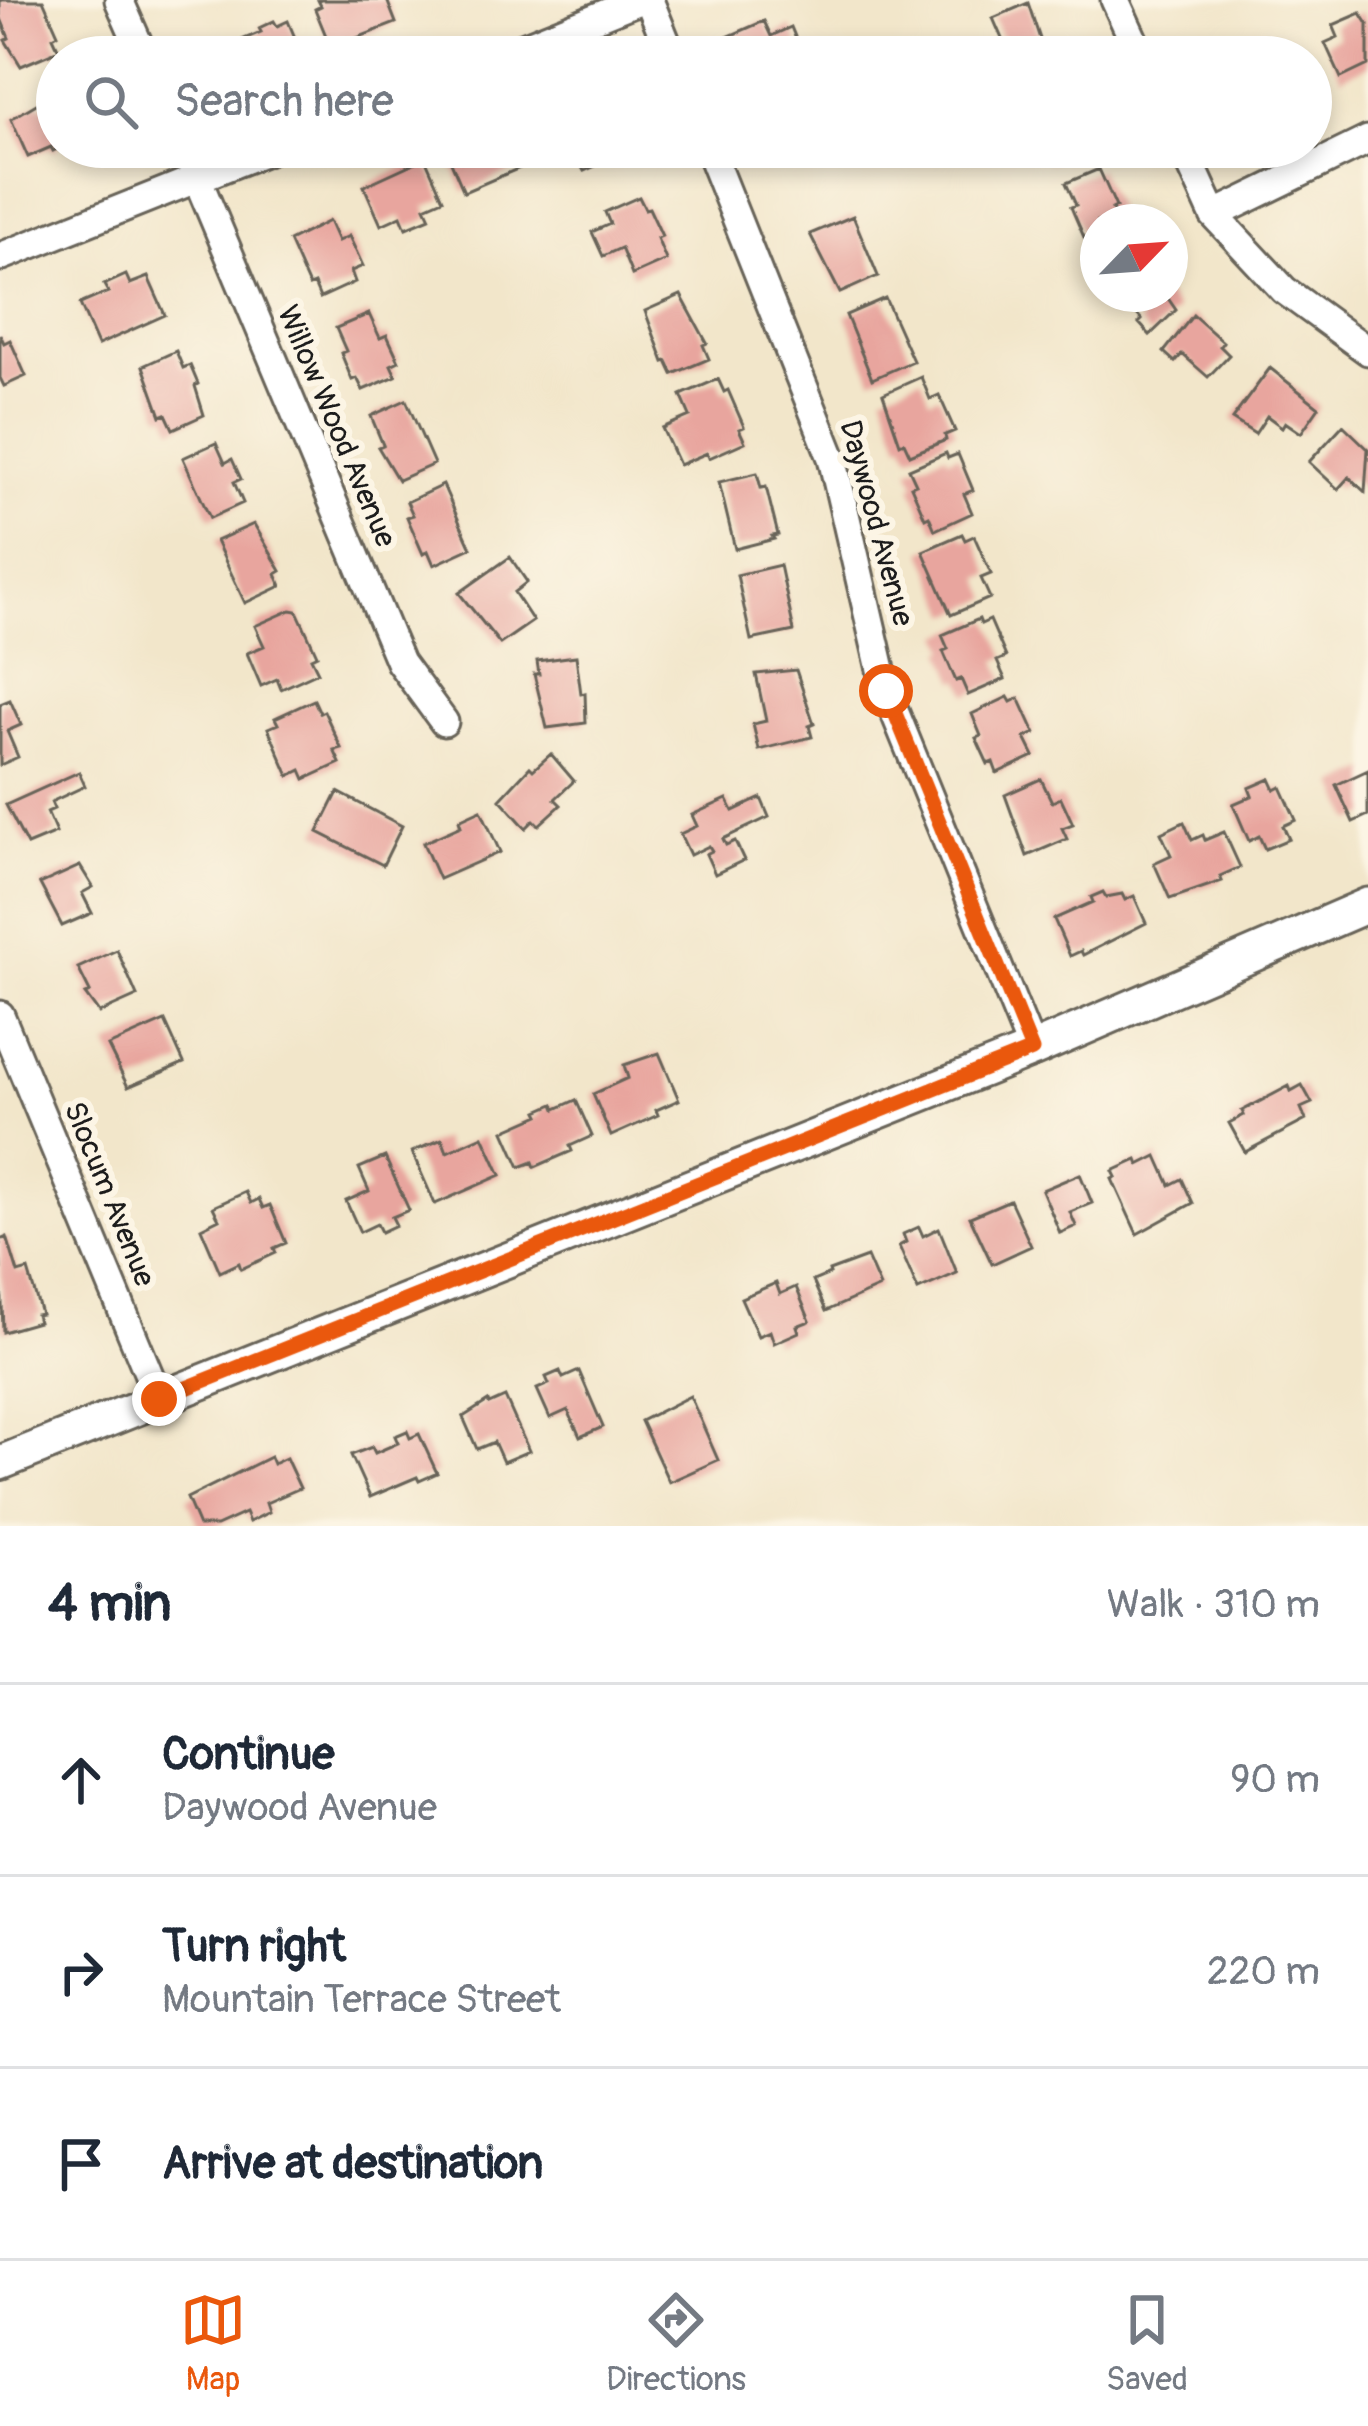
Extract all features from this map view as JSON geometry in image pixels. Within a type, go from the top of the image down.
[{"type":"street","points":[[119,0],[135,36]]},
{"type":"street","points":[[550,36],[639,0]]},
{"type":"street","points":[[649,0],[664,36]]},
{"type":"street","points":[[1115,0],[1131,36]]},
{"type":"street","points":[[1332,158],[1368,140]]},
{"type":"street","name":"Willow Wood Avenue","points":[[193,168],[400,662],[444,722]]},
{"type":"street","points":[[0,257],[224,168]]},
{"type":"street","name":"Daywood Avenue","points":[[716,168],[832,458],[886,691],[1032,1050]]},
{"type":"street","points":[[1193,168],[1214,215],[1285,290],[1368,351]]},
{"type":"street","points":[[1214,215],[1311,168]]},
{"type":"street","points":[[0,1463],[1032,1050],[1368,905]]},
{"type":"street","name":"Slocum Avenue","points":[[0,1015],[159,1399]]},
{"type":"building","points":[[0,0],[43,0],[58,34],[36,36],[36,60],[21,66],[5,40],[9,38],[0,16]]},
{"type":"building","points":[[318,0],[387,0],[396,23],[362,36],[326,36],[315,9],[321,6]]},
{"type":"building","points":[[1028,3],[1039,36],[1001,36],[993,18]]},
{"type":"building","points":[[1361,13],[1368,24],[1368,65],[1341,78],[1332,58],[1332,40],[1338,37],[1333,25]]},
{"type":"building","points":[[288,21],[294,36],[251,36],[261,32],[259,28]]},
{"type":"building","points":[[764,21],[771,36],[729,36]]},
{"type":"building","points":[[791,27],[795,36],[771,36]]},
{"type":"building","points":[[36,104],[36,154],[28,157],[11,119]]},
{"type":"building","points":[[403,168],[429,168],[443,199],[425,207],[430,218],[406,228],[401,216],[381,225],[364,186]]},
{"type":"building","points":[[454,168],[520,168],[464,192]]},
{"type":"building","points":[[1099,169],[1115,204],[1080,204],[1080,228],[1066,183]]},
{"type":"building","points":[[639,197],[662,236],[657,238],[666,260],[632,275],[621,248],[603,256],[592,232],[610,224],[605,212]]},
{"type":"building","points":[[853,216],[878,276],[840,293],[810,234]]},
{"type":"building","points":[[329,221],[338,241],[349,236],[363,266],[351,271],[355,282],[320,298],[314,284],[309,286],[289,241]]},
{"type":"building","points":[[126,275],[130,284],[148,277],[165,315],[98,345],[80,304],[108,292],[104,285]]},
{"type":"building","points":[[681,295],[707,343],[703,345],[709,359],[673,374],[645,311]]},
{"type":"building","points":[[885,298],[913,361],[872,379],[846,315]]},
{"type":"building","points":[[1135,312],[1174,312],[1150,335],[1139,323],[1142,320]]},
{"type":"building","points":[[369,314],[380,338],[387,335],[399,361],[391,365],[396,376],[363,390],[357,378],[352,380],[336,328]]},
{"type":"building","points":[[1193,315],[1223,342],[1220,346],[1229,355],[1208,377],[1182,354],[1175,362],[1164,352]]},
{"type":"building","points":[[0,334],[4,343],[10,340],[26,376],[4,386],[0,378]]},
{"type":"building","points":[[176,351],[183,368],[190,365],[204,415],[173,429],[166,414],[161,416],[143,366]]},
{"type":"building","points":[[1270,368],[1319,407],[1301,433],[1267,416],[1255,434],[1232,419]]},
{"type":"building","points":[[921,377],[930,399],[939,395],[955,431],[945,435],[946,440],[910,455],[904,442],[900,444],[883,394]]},
{"type":"building","points":[[718,379],[744,427],[739,429],[745,442],[679,465],[662,428],[690,416],[681,395]]},
{"type":"building","points":[[406,400],[434,464],[398,480],[378,447],[383,445],[371,416]]},
{"type":"building","points":[[1343,425],[1368,449],[1365,492],[1349,477],[1338,489],[1309,462]]},
{"type":"building","points":[[216,443],[225,463],[232,459],[241,479],[234,482],[243,503],[210,518],[183,458]]},
{"type":"building","points":[[946,453],[948,458],[958,454],[973,490],[964,494],[972,513],[935,530],[911,486],[916,484],[909,469]]},
{"type":"building","points":[[757,473],[761,488],[766,487],[778,535],[735,549],[719,482]]},
{"type":"building","points":[[443,485],[471,548],[434,565],[428,551],[423,554],[407,517],[413,515],[407,502]]},
{"type":"building","points":[[254,524],[281,571],[276,574],[281,586],[245,603],[216,541]]},
{"type":"building","points":[[962,534],[965,540],[974,536],[991,574],[981,578],[990,598],[951,615],[923,551]]},
{"type":"building","points":[[510,557],[527,582],[514,592],[533,621],[500,644],[459,593]]},
{"type":"building","points":[[780,565],[794,631],[751,640],[737,575]]},
{"type":"building","points":[[297,611],[317,655],[311,658],[318,672],[281,689],[277,679],[261,686],[247,653],[264,646],[255,626]]},
{"type":"building","points":[[979,619],[981,624],[990,620],[1006,657],[997,661],[1005,679],[968,695],[943,651],[948,649],[942,635]]},
{"type":"building","points":[[576,656],[586,723],[547,728],[534,674],[539,674],[537,661]]},
{"type":"building","points":[[796,670],[814,724],[809,726],[812,737],[759,750],[753,724],[766,721],[756,674]]},
{"type":"building","points":[[1008,697],[1011,702],[1019,698],[1035,733],[1025,738],[1034,756],[997,773],[976,738],[981,736],[972,714]]},
{"type":"building","points":[[10,700],[21,725],[7,731],[18,757],[0,765],[0,704]]},
{"type":"building","points":[[314,700],[341,748],[334,750],[340,763],[305,779],[301,770],[289,776],[268,728],[278,724],[275,718]]},
{"type":"building","points":[[551,754],[574,781],[555,799],[561,805],[539,825],[534,820],[526,828],[500,799],[530,767],[533,770]]},
{"type":"building","points":[[1368,770],[1368,815],[1353,822],[1336,785]]},
{"type":"building","points":[[79,772],[85,786],[51,802],[54,809],[47,812],[56,833],[27,845],[6,805]]},
{"type":"building","points":[[1041,779],[1052,802],[1061,798],[1073,824],[1062,828],[1067,839],[1027,856],[1005,795]]},
{"type":"building","points":[[1270,779],[1275,790],[1281,787],[1296,820],[1283,826],[1289,839],[1265,849],[1259,836],[1249,841],[1233,804],[1252,796],[1249,788]]},
{"type":"building","points":[[338,792],[402,826],[383,865],[318,832]]},
{"type":"building","points":[[761,798],[769,817],[723,839],[726,845],[735,841],[744,860],[715,874],[706,854],[712,851],[709,846],[690,855],[680,834],[697,826],[692,815],[727,799],[733,811]]},
{"type":"building","points":[[481,810],[500,852],[439,879],[423,843],[461,826],[459,820]]},
{"type":"building","points":[[1184,822],[1192,840],[1224,832],[1240,867],[1220,876],[1222,881],[1170,899],[1154,863],[1171,855],[1161,833]]},
{"type":"building","points":[[80,866],[93,887],[82,893],[92,913],[62,926],[40,884]]},
{"type":"building","points":[[1103,892],[1106,897],[1122,894],[1125,900],[1134,896],[1146,923],[1083,955],[1081,951],[1070,956],[1054,919],[1093,902],[1091,897]]},
{"type":"building","points":[[117,950],[137,996],[99,1013],[85,994],[90,992],[78,968]]},
{"type":"building","points":[[165,1021],[184,1063],[128,1087],[108,1046]]},
{"type":"building","points":[[659,1053],[679,1100],[611,1136],[593,1094],[628,1078],[624,1065]]},
{"type":"building","points":[[1302,1085],[1312,1103],[1301,1108],[1306,1120],[1245,1152],[1229,1123],[1289,1086],[1291,1091]]},
{"type":"building","points":[[576,1100],[592,1136],[570,1146],[572,1151],[535,1167],[533,1162],[520,1167],[504,1131],[554,1104],[556,1109]]},
{"type":"building","points":[[483,1136],[501,1175],[435,1204],[412,1152],[442,1139],[447,1152]]},
{"type":"building","points":[[1157,1156],[1170,1185],[1182,1179],[1193,1203],[1137,1234],[1112,1179],[1116,1177],[1113,1171]]},
{"type":"building","points":[[385,1157],[409,1210],[392,1217],[396,1225],[381,1232],[377,1224],[360,1232],[346,1201],[369,1191],[359,1168]]},
{"type":"building","points":[[1080,1174],[1092,1203],[1070,1212],[1076,1226],[1060,1233],[1042,1190]]},
{"type":"building","points":[[246,1192],[251,1203],[259,1199],[263,1208],[270,1205],[286,1243],[274,1248],[276,1253],[241,1269],[239,1263],[220,1272],[201,1228],[219,1219],[213,1207]]},
{"type":"building","points":[[1010,1200],[1031,1246],[992,1264],[970,1217]]},
{"type":"building","points":[[919,1227],[923,1236],[939,1228],[957,1273],[918,1290],[899,1246],[906,1242],[903,1234]]},
{"type":"building","points":[[7,1237],[18,1273],[28,1270],[41,1314],[36,1315],[38,1322],[3,1332],[0,1240]]},
{"type":"building","points":[[867,1257],[880,1287],[826,1311],[813,1281]]},
{"type":"building","points":[[776,1283],[780,1294],[796,1287],[810,1321],[797,1326],[799,1332],[774,1343],[770,1331],[758,1336],[741,1298]]},
{"type":"building","points":[[560,1371],[563,1378],[579,1371],[603,1427],[580,1437],[568,1410],[550,1418],[537,1389],[549,1384],[546,1377]]},
{"type":"building","points":[[690,1396],[718,1460],[669,1482],[641,1421]]},
{"type":"building","points":[[505,1397],[529,1451],[503,1462],[494,1442],[477,1449],[463,1417],[488,1401]]},
{"type":"building","points":[[407,1431],[410,1438],[419,1434],[437,1473],[370,1497],[351,1455],[372,1447],[375,1453],[398,1443],[395,1436]]},
{"type":"building","points":[[270,1457],[273,1464],[286,1458],[300,1488],[266,1503],[269,1512],[249,1522],[245,1513],[216,1526],[199,1526],[187,1498]]},
{"type":"route","points":[[159,1399],[1032,1050],[886,691]]}]
